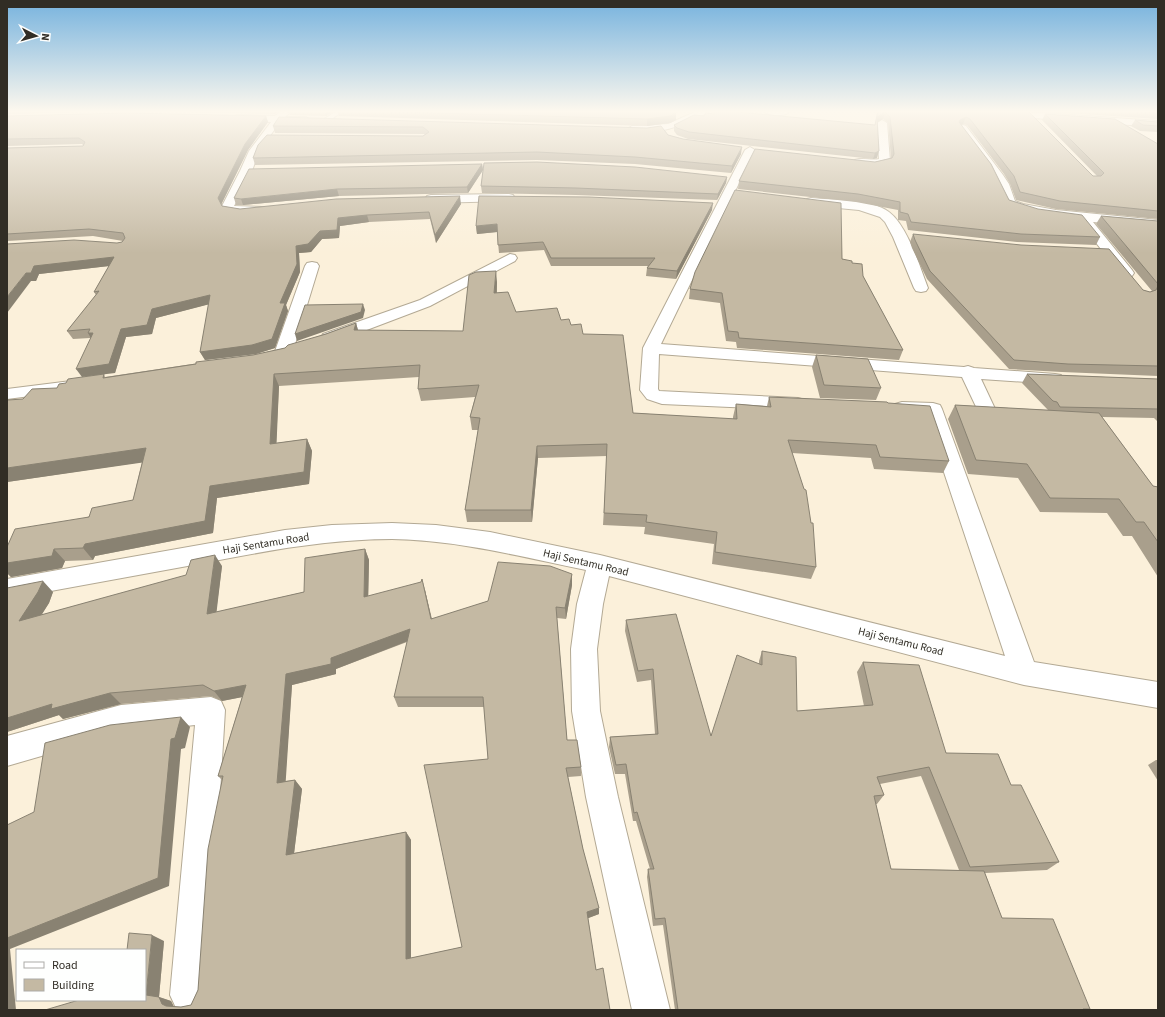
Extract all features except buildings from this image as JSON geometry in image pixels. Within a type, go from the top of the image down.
[{"type":"street","points":[[251,158],[228,206],[230,209],[243,211],[268,208]]},
{"type":"street","points":[[745,158],[732,179],[729,193],[651,348],[649,390],[653,395],[662,398],[814,404]]},
{"type":"street","points":[[845,161],[873,164],[885,161],[885,158]]},
{"type":"street","points":[[987,158],[1005,187],[1011,204],[1020,208],[1083,217],[1158,224]]},
{"type":"street","points":[[246,171],[261,170]]},
{"type":"street","points":[[729,193],[744,195]]},
{"type":"street","points":[[419,199],[521,198]]},
{"type":"street","points":[[798,201],[856,207],[878,211],[890,219],[899,235],[921,288]]},
{"type":"street","points":[[708,206],[722,206]]},
{"type":"street","points":[[1083,217],[1102,251],[1134,282]]},
{"type":"street","points":[[899,235],[913,237]]},
{"type":"street","points":[[312,266],[276,355],[309,345],[425,303],[510,258]]},
{"type":"street","points":[[651,348],[968,371],[1069,380]]},
{"type":"street","points":[[885,407],[996,413],[968,371]]},
{"type":"street","points":[[7,394],[101,382]]},
{"type":"street","points":[[949,410],[1024,673]]},
{"type":"street","name":"Haji Sentamu Road","points":[[7,590],[285,539],[332,533],[392,531],[436,533],[490,541],[600,564],[1024,673],[1158,694]]},
{"type":"street","points":[[600,564],[590,604],[584,649],[586,711],[602,797],[651,1010]]},
{"type":"street","points":[[7,751],[121,719],[211,710],[189,995]]}]
